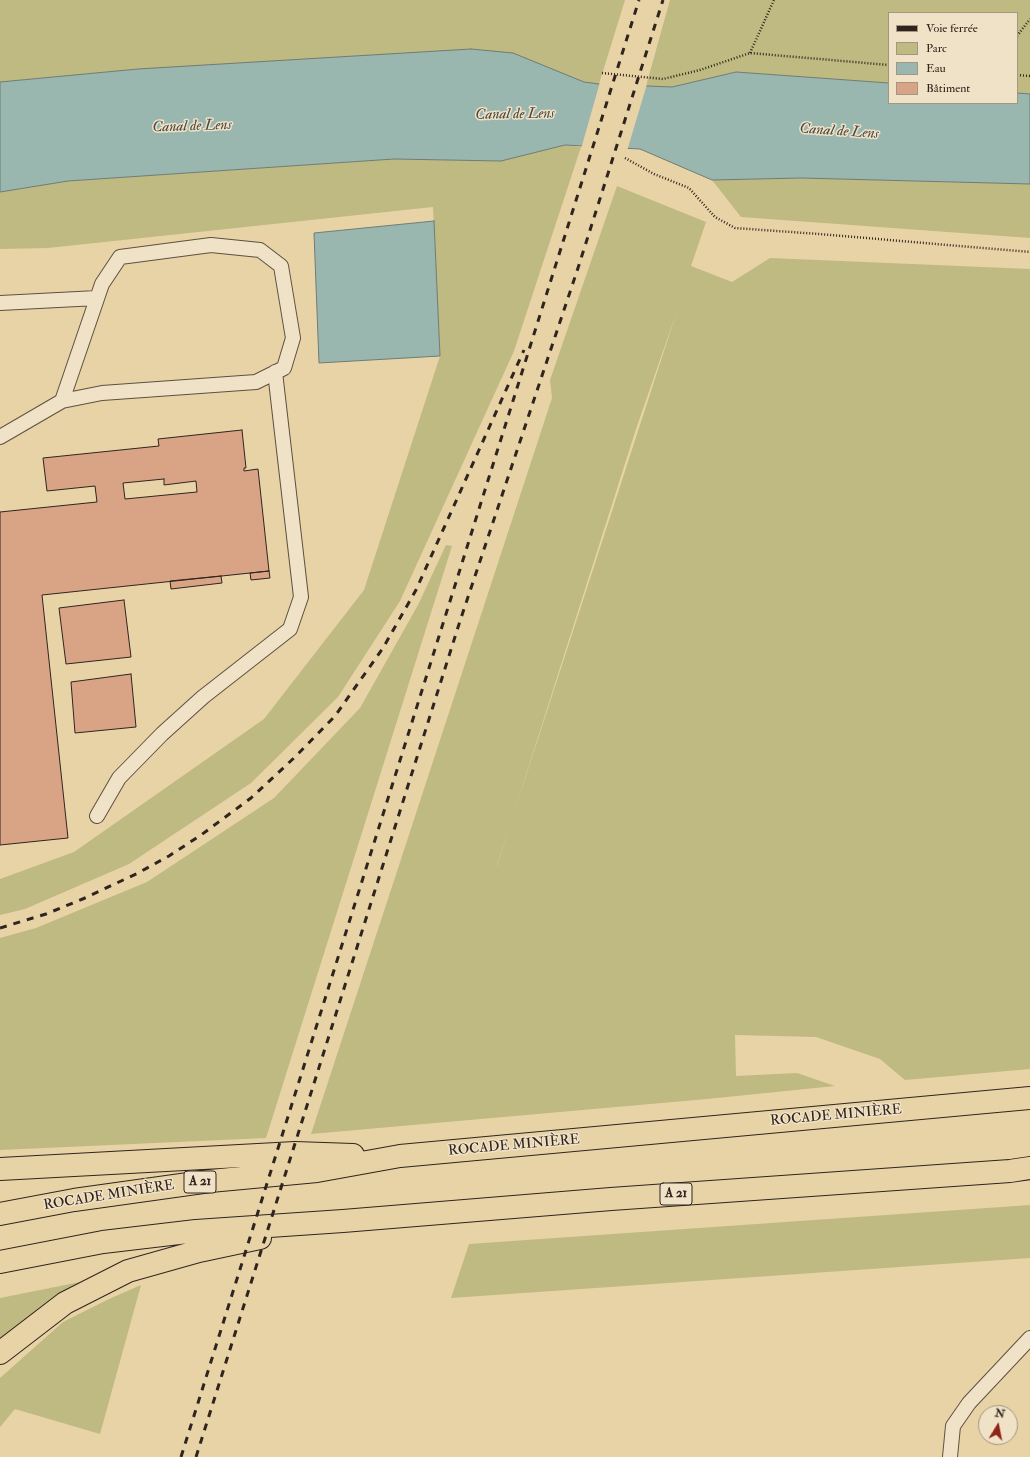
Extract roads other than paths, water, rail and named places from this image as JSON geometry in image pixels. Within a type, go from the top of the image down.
[{"type":"highway","name":"ROCADE MINIÈRE","points":[[0,1214],[74,1200],[210,1181],[317,1171],[400,1156],[1030,1098]]},
{"type":"highway","points":[[0,1169],[295,1154],[400,1156]]},
{"type":"highway","name":"A 21","points":[[0,1262],[103,1242],[196,1232],[619,1198],[1023,1171]]},
{"type":"highway","points":[[0,1353],[66,1303],[128,1271],[199,1251],[343,1221]]},
{"type":"lane","points":[[0,437],[62,401],[102,393],[256,382],[284,368],[293,338],[281,266],[260,250],[212,245],[120,257],[102,284],[62,401]]},
{"type":"lane","points":[[0,303],[97,298]]},
{"type":"lane","points":[[97,816],[119,778],[162,734],[203,697],[290,629],[301,597],[275,372]]},
{"type":"lane","points":[[950,1457],[953,1426],[969,1403],[1030,1338]]},
{"type":"water","name":"Canal de Lens","points":[[471,49],[513,53],[584,82],[599,84],[672,87],[736,72],[888,83],[888,104],[1018,104],[1018,93],[1030,94],[1030,184],[801,178],[712,180],[640,149],[565,145],[501,161],[394,159],[68,181],[0,192],[0,82],[138,69]]},
{"type":"water","points":[[434,221],[440,356],[319,363],[314,233]]},
{"type":"railway","points":[[181,1457],[639,0]]},
{"type":"railway","points":[[196,1457],[460,621],[578,268],[663,0]]},
{"type":"railway","points":[[0,928],[46,914],[85,898],[138,873],[169,856],[201,835],[251,798],[295,757],[335,716],[383,648],[416,590],[524,350]]}]
